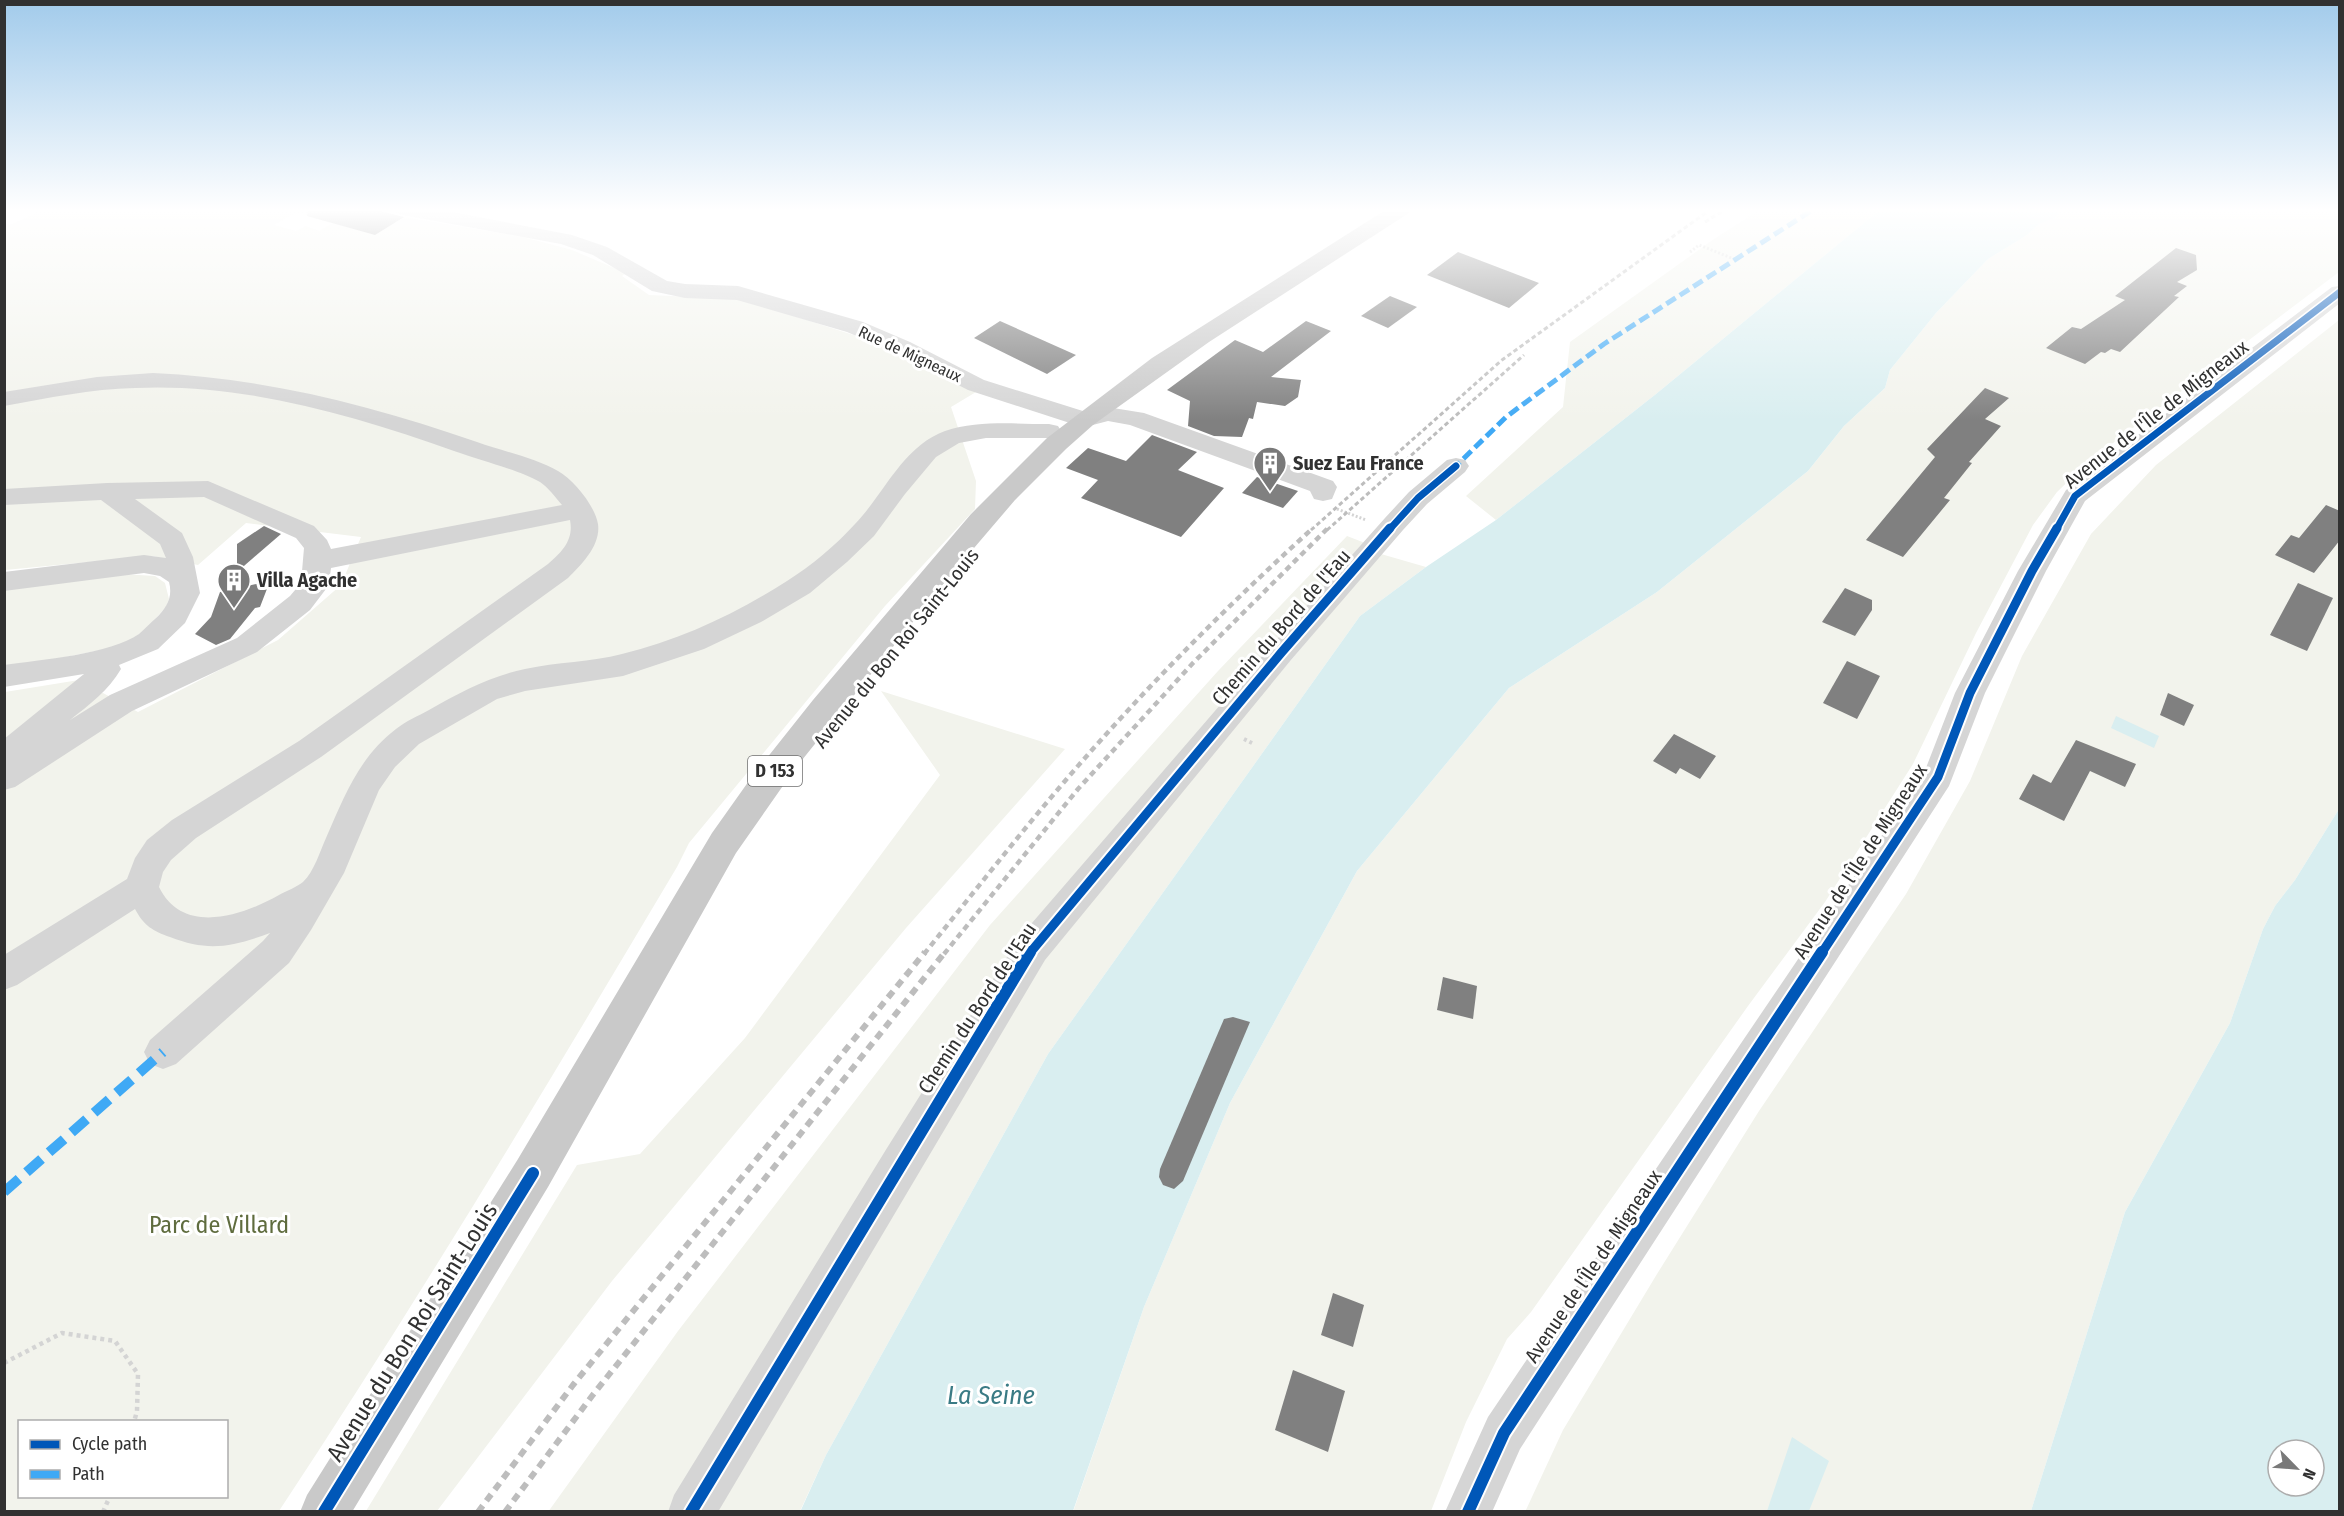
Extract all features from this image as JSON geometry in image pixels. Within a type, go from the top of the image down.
[{"type":"main road","name":"D 153","points":[[1096,417],[1190,342],[1290,280]]},
{"type":"main road","name":"Avenue du Bon Roi Saint-Louis","points":[[324,1512],[533,1173],[638,1014],[754,827],[782,788],[1027,491],[1096,417]]},
{"type":"street","name":"Rue de Migneaux","points":[[649,280],[660,286],[685,291],[738,293],[855,327],[902,347],[976,385],[1096,417],[1135,418],[1324,487],[1323,493]]},
{"type":"street","name":"Avenue de l'Île de Migneaux","points":[[1468,1512],[1504,1433],[1938,777],[1970,693],[2032,571],[2075,496],[2340,292]]},
{"type":"street","points":[[4,399],[76,385],[153,380],[217,383],[326,404],[412,428],[550,477],[567,493],[579,510],[586,533],[578,550],[566,564],[310,749],[184,829],[159,849],[147,868],[142,887],[4,974]]},
{"type":"street","points":[[163,1052],[276,952],[299,920],[313,892],[332,863],[365,785],[384,758],[408,736],[487,692],[525,680],[623,665],[694,642],[751,615],[800,586],[837,556],[865,530],[896,488],[927,452],[952,437],[986,431],[1049,431]]},
{"type":"street","name":"Chemin du Bord de l'Eau","points":[[691,1512],[1032,949],[1394,524],[1418,498],[1456,466]]},
{"type":"street","points":[[4,497],[107,491],[208,489],[305,532],[316,546],[318,561],[315,585],[300,603],[273,627],[247,645],[121,703],[4,778]]},
{"type":"street","points":[[4,676],[108,663],[148,642],[175,616],[186,593],[179,557],[172,539],[107,491]]},
{"type":"street","points":[[318,561],[579,510]]},
{"type":"street","points":[[4,582],[144,564],[167,568],[182,577]]},
{"type":"street","points":[[108,663],[126,692],[121,703]]},
{"type":"street","points":[[4,758],[87,690],[108,663]]},
{"type":"street","points":[[142,887],[158,916],[180,927],[207,932],[240,928],[279,914],[313,892]]},
{"type":"path","points":[[1323,493],[1323,502],[1358,518],[1394,524]]},
{"type":"path","points":[[4,1364],[62,1333],[115,1341],[138,1374],[135,1420]]},
{"type":"path","points":[[103,1512],[110,1498]]},
{"type":"green space","name":"Parc de Villard","points":[[4,280],[627,280],[649,295],[741,299],[869,340],[976,392],[951,407],[976,481],[975,509],[885,606],[689,843],[677,867],[482,1192],[279,1511],[5,1511],[5,692],[79,680],[138,712],[278,640],[341,585],[361,537],[246,523],[198,565],[152,556],[5,570]]},
{"type":"green space","points":[[1657,280],[1795,280],[1656,394],[1496,520],[1466,496],[1563,407],[1570,342]]},
{"type":"green space","points":[[1968,280],[2329,280],[2088,462],[2057,492],[2033,525],[1976,633],[1913,764],[1825,902],[1748,1006],[1531,1312],[1507,1339],[1466,1422],[1431,1511],[1073,1512],[1144,1307],[1230,1103],[1357,871],[1509,688],[1657,592],[1808,471],[1844,426],[1885,388],[1890,370],[1936,313]]},
{"type":"green space","points":[[2339,320],[2339,809],[2295,880],[2275,906],[2263,929],[2230,1023],[2125,1212],[2031,1511],[1525,1512],[1563,1430],[1657,1274],[1759,1111],[1906,894],[1970,781],[2022,656],[2091,534],[2156,465]]},
{"type":"green space","points":[[1347,536],[1365,543],[1170,773],[676,1511],[548,1512],[678,1331],[990,925],[1218,671]]},
{"type":"green space","points":[[1381,554],[1426,567],[1360,616],[1048,1054],[826,1455],[800,1511],[713,1512],[1037,959]]},
{"type":"green space","points":[[122,574],[155,576],[165,583],[169,599],[166,607],[144,631],[121,646],[5,669],[5,587]]},
{"type":"green space","points":[[881,691],[1065,749],[906,928],[612,1281],[437,1511],[366,1511],[577,1165],[640,1154],[745,1038],[940,775]]},
{"type":"water","name":"La Seine","points":[[1795,280],[1968,280],[1936,313],[1890,370],[1885,388],[1844,426],[1808,471],[1657,592],[1509,688],[1357,871],[1230,1103],[1144,1307],[1073,1511],[800,1512],[826,1455],[1048,1054],[1360,616],[1426,567],[1496,520],[1656,394]]},
{"type":"water","points":[[2116,716],[2159,736],[2154,748],[2111,728]]},
{"type":"water","points":[[2339,809],[2339,1511],[2031,1511],[2125,1212],[2230,1023],[2263,929],[2275,906],[2295,880]]},
{"type":"water","points":[[1792,1437],[1829,1461],[1809,1511],[1767,1511]]},
{"type":"building","points":[[1439,280],[1530,280],[1539,283],[1509,308]]},
{"type":"building","points":[[2136,280],[2181,280],[2177,282],[2187,286],[2174,296],[2179,297],[2120,352],[2111,349],[2105,353],[2101,352],[2085,364],[2046,348],[2072,327],[2081,329],[2125,300],[2115,296]]},
{"type":"building","points":[[1390,296],[1417,307],[1388,328],[1361,316]]},
{"type":"building","points":[[1000,321],[1076,355],[1047,374],[974,338]]},
{"type":"building","points":[[1306,321],[1331,331],[1271,377],[1301,380],[1298,397],[1285,406],[1257,402],[1253,419],[1249,418],[1242,437],[1214,436],[1188,426],[1190,401],[1167,390],[1235,340],[1263,352]]},
{"type":"building","points":[[1985,388],[2009,398],[1985,419],[2001,426],[1969,462],[1972,463],[1944,498],[1950,500],[1903,557],[1866,540],[1935,457],[1927,449]]},
{"type":"building","points":[[1152,435],[1197,452],[1178,470],[1224,488],[1181,537],[1081,498],[1098,480],[1066,468],[1088,448],[1126,461]]},
{"type":"building","name":"Suez Eau France","points":[[1257,477],[1298,491],[1283,508],[1242,493]]},
{"type":"building","points":[[2326,505],[2340,511],[2340,540],[2314,573],[2275,555],[2291,535],[2299,538]]},
{"type":"building","points":[[264,526],[281,534],[237,572],[237,544]]},
{"type":"building","points":[[270,581],[260,607],[255,608],[230,639],[216,645],[195,634],[211,617],[220,592]]},
{"type":"building","points":[[2298,583],[2333,598],[2307,651],[2270,635]]},
{"type":"building","points":[[1845,588],[1872,600],[1872,610],[1855,636],[1822,622]]},
{"type":"building","points":[[1847,661],[1880,676],[1857,719],[1823,703]]},
{"type":"building","points":[[2168,693],[2194,705],[2184,726],[2160,715]]},
{"type":"building","points":[[1674,734],[1716,756],[1700,779],[1680,768],[1676,774],[1653,761]]},
{"type":"building","points":[[2076,740],[2136,764],[2125,787],[2090,771],[2064,821],[2019,799],[2033,774],[2051,783]]},
{"type":"building","points":[[1443,977],[1477,986],[1473,1019],[1437,1010]]},
{"type":"building","points":[[1233,1017],[1250,1022],[1183,1181],[1174,1189],[1163,1185],[1159,1177],[1160,1169],[1224,1019]]},
{"type":"building","points":[[1333,1293],[1364,1305],[1353,1347],[1321,1335]]},
{"type":"building","points":[[1293,1370],[1345,1391],[1328,1452],[1275,1430]]},
{"type":"railway","points":[[1311,530],[1502,360],[1613,280]]},
{"type":"railway","points":[[1327,530],[1524,355]]},
{"type":"railway","points":[[924,954],[1047,802],[1154,682],[1216,619],[1313,528]]},
{"type":"railway","points":[[944,954],[1078,789],[1193,663],[1328,528]]},
{"type":"railway","points":[[478,1512],[573,1385],[925,952]]},
{"type":"railway","points":[[505,1512],[592,1396],[945,952]]},
{"type":"marked path","points":[[1452,470],[1506,417],[1604,344],[1704,280]]},
{"type":"marked path","points":[[4,1192],[163,1052]]},
{"type":"cycle path","points":[[1468,1512],[1504,1433],[1938,777],[1970,693],[2032,571],[2075,496],[2340,292]]},
{"type":"cycle path","points":[[691,1512],[1032,949],[1281,653],[1394,524],[1418,498],[1456,466]]},
{"type":"cycle path","points":[[324,1512],[533,1173]]},
{"type":"place","name":"Suez Eau France","points":[[1270,492]]},
{"type":"place","name":"Villa Agache","points":[[234,609]]}]
